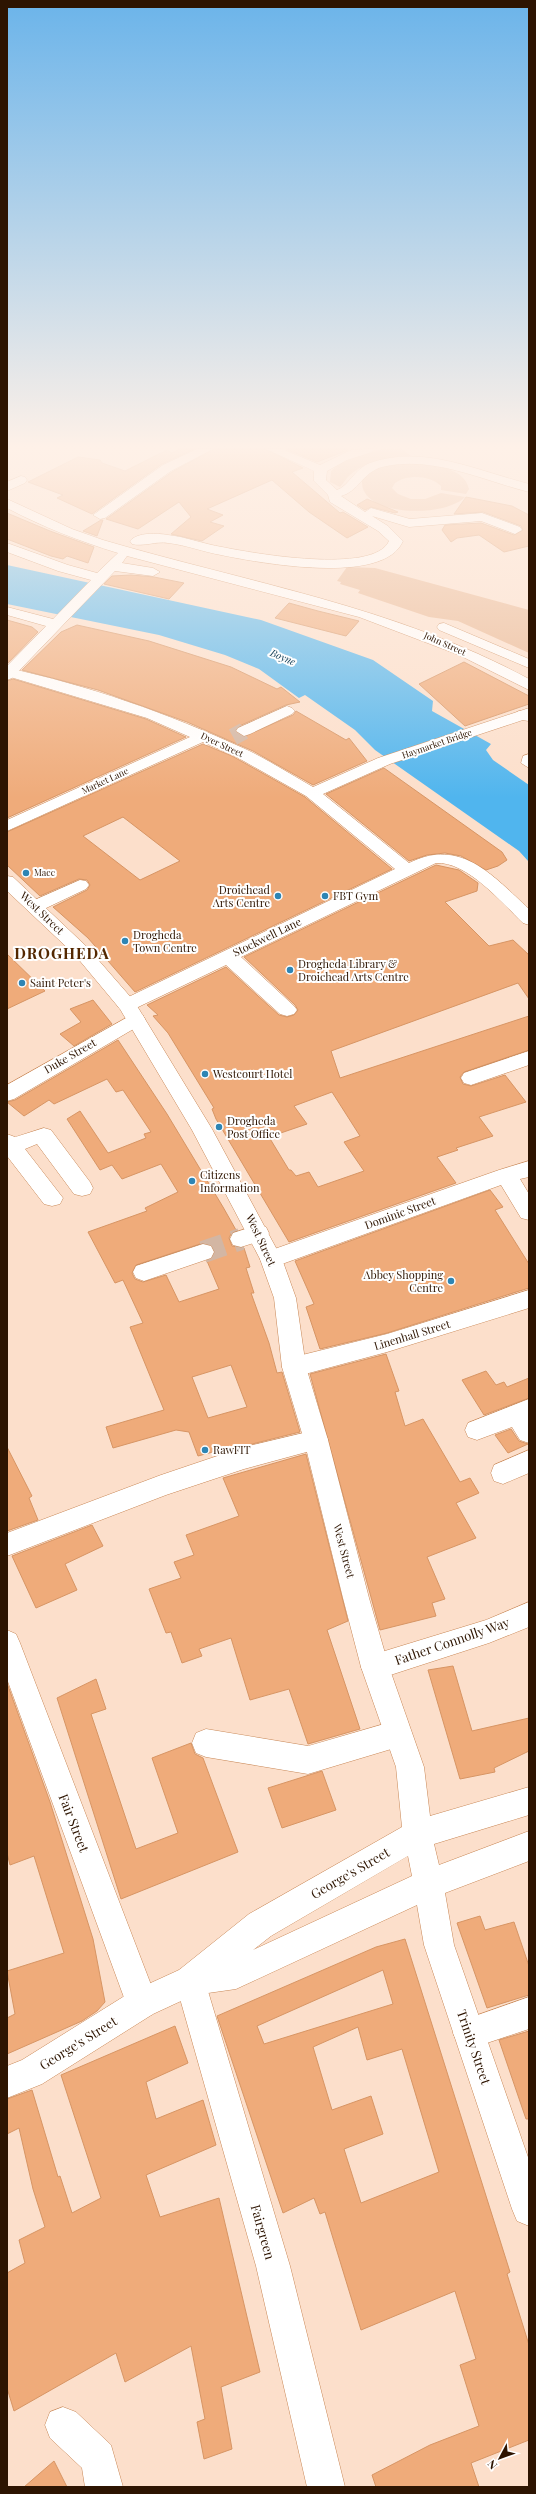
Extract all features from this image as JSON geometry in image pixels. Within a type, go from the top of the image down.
[{"type":"street","points":[[56,565],[98,580]]},
{"type":"street","name":"John Street","points":[[178,565],[338,606],[392,622],[434,638],[529,685]]},
{"type":"street","points":[[224,565],[386,607]]},
{"type":"street","points":[[8,673],[112,566],[206,582],[322,606],[338,606]]},
{"type":"street","points":[[7,611],[58,621]]},
{"type":"street","name":"John Street","points":[[433,623],[529,664]]},
{"type":"street","name":"Dyer Street","points":[[8,673],[152,715],[204,736],[232,737],[271,768],[312,793],[407,870]]},
{"type":"street","points":[[232,737],[287,711]]},
{"type":"street","name":"Haymarket Bridge","points":[[312,793],[363,773],[389,760],[485,727],[526,715]]},
{"type":"street","name":"Market Lane","points":[[7,826],[204,736]]},
{"type":"street","name":"Stockwell Lane","points":[[131,1012],[228,956],[407,870],[438,857],[454,859],[483,876],[529,919]]},
{"type":"street","name":"West Street","points":[[7,880],[36,906],[81,951],[131,1012],[202,1129],[250,1236],[271,1259],[285,1298],[294,1367],[316,1440],[375,1667],[398,1734]]},
{"type":"street","points":[[36,906],[80,885]]},
{"type":"street","points":[[228,956],[287,1010]]},
{"type":"street","name":"Duke Street","points":[[7,1094],[131,1012]]},
{"type":"street","points":[[471,1078],[529,1058]]},
{"type":"street","points":[[52,1198],[10,1144],[33,1136],[44,1135],[82,1188]]},
{"type":"street","name":"Dominic Street","points":[[271,1259],[506,1175],[529,1169]]},
{"type":"street","points":[[506,1175],[527,1204]]},
{"type":"street","points":[[144,1272],[203,1252]]},
{"type":"street","name":"Linenhall Street","points":[[294,1367],[387,1343],[529,1299]]},
{"type":"street","points":[[477,1430],[525,1419]]},
{"type":"street","points":[[7,1545],[161,1486],[236,1460],[316,1440]]},
{"type":"street","points":[[503,1473],[529,1461]]},
{"type":"street","name":"Father Connolly Way","points":[[375,1667],[489,1631],[529,1614]]},
{"type":"street","name":"Fair Street","points":[[7,1643],[142,2003]]},
{"type":"street","points":[[206,1743],[308,1760],[398,1734]]},
{"type":"street","name":"Trinity Street","points":[[398,1734],[410,1768],[417,1834],[429,1884],[439,1945],[529,2209]]},
{"type":"street","name":"George's Street","points":[[7,2082],[31,2073],[142,2003],[190,1981],[260,1925],[417,1834],[529,1801]]},
{"type":"street","name":"George's Street","points":[[190,1981],[236,1974],[429,1884],[529,1846]]},
{"type":"street","name":"Fairgreen","points":[[190,1981],[273,2266],[326,2487]]},
{"type":"street","points":[[469,2033],[529,2013]]},
{"type":"street","points":[[63,2424],[98,2458],[104,2487]]},
{"type":"shaded area","points":[[347,567],[375,568],[529,610],[529,653],[458,621],[429,617],[358,593],[360,590],[340,584],[341,582],[337,581]]},
{"type":"water","name":"Boyne","points":[[7,565],[9,565],[261,620],[373,660],[433,701],[432,711],[491,744],[486,750],[493,760],[529,785],[529,862],[519,851],[375,750],[355,730],[305,695],[299,698],[259,669],[225,655],[159,635],[7,604]]},
{"type":"building","points":[[131,575],[154,577],[184,583],[169,599],[104,584],[112,576]]},
{"type":"building","points":[[289,603],[359,621],[346,636],[275,618]]},
{"type":"building","points":[[7,620],[32,627],[38,632],[7,664]]},
{"type":"building","points":[[77,625],[149,641],[231,667],[277,689],[281,687],[300,702],[286,705],[237,727],[235,731],[243,737],[293,715],[296,711],[346,740],[349,738],[367,761],[313,785],[253,751],[187,722],[98,690],[22,670],[61,632]]},
{"type":"building","points":[[464,662],[529,696],[529,704],[465,726],[419,684]]},
{"type":"building","points":[[13,679],[146,719],[186,737],[7,818],[7,681]]},
{"type":"building","points":[[203,744],[232,756],[305,797],[392,869],[135,992],[88,938],[53,907],[87,890],[90,885],[87,880],[79,879],[40,896],[7,865],[7,832]],"holes":[[[123,817],[180,861],[140,880],[83,836]]]},
{"type":"building","points":[[384,768],[502,852],[507,860],[498,866],[486,870],[461,856],[445,853],[427,855],[409,861],[326,794]]},
{"type":"building","points":[[436,865],[459,870],[478,883],[477,891],[445,902],[489,946],[513,940],[529,955],[529,999],[518,983],[331,1051],[340,1078],[529,1016],[529,1050],[464,1072],[460,1077],[463,1084],[471,1086],[505,1075],[526,1102],[479,1117],[493,1136],[456,1148],[458,1150],[437,1157],[456,1183],[289,1242],[216,1119],[212,1109],[214,1108],[168,1033],[153,1016],[158,1015],[147,1005],[226,967],[279,1015],[287,1017],[294,1015],[298,1010],[295,1005],[244,957]],"holes":[[[332,1092],[360,1136],[344,1142],[364,1171],[318,1187],[309,1172],[296,1176],[291,1170],[289,1170],[269,1137],[307,1124],[294,1106]]]},
{"type":"building","name":"Saint Peter's","points":[[7,954],[45,991],[7,1009]]},
{"type":"building","points":[[93,1000],[112,1024],[74,1046],[60,1034],[81,1022],[70,1009]]},
{"type":"building","points":[[118,1040],[167,1114],[236,1230],[232,1232],[229,1238],[232,1246],[244,1248],[250,1267],[246,1268],[254,1293],[251,1293],[269,1343],[277,1373],[282,1372],[300,1432],[244,1446],[214,1456],[213,1452],[198,1456],[189,1432],[176,1430],[113,1448],[106,1427],[164,1410],[130,1327],[143,1323],[123,1280],[115,1283],[88,1232],[147,1211],[145,1208],[178,1192],[161,1164],[122,1179],[112,1165],[100,1170],[67,1119],[80,1111],[108,1153],[146,1138],[144,1134],[151,1132],[123,1090],[116,1092],[107,1079],[54,1104],[49,1100],[24,1116],[7,1102],[15,1100]],"holes":[[[203,1243],[211,1245],[215,1251],[212,1259],[207,1261],[219,1289],[179,1302],[166,1275],[143,1282],[135,1279],[132,1273],[136,1265]],[[231,1365],[247,1407],[208,1418],[192,1377]]]},
{"type":"building","name":"Abbey Shopping Centre","points":[[490,1190],[503,1207],[495,1210],[529,1264],[529,1288],[387,1333],[320,1349],[306,1307],[314,1304],[295,1261]]},
{"type":"building","points":[[386,1354],[399,1391],[395,1392],[405,1426],[423,1419],[460,1482],[470,1478],[479,1493],[456,1503],[476,1538],[427,1557],[445,1599],[432,1603],[436,1616],[380,1630],[310,1374]]},
{"type":"building","points":[[486,1371],[496,1385],[504,1382],[507,1387],[529,1378],[529,1398],[484,1415],[462,1380]]},
{"type":"building","points":[[511,1429],[519,1441],[528,1444],[508,1453],[495,1435]]},
{"type":"building","points":[[7,1447],[32,1496],[29,1498],[38,1520],[7,1531]]},
{"type":"building","points":[[306,1454],[348,1621],[327,1630],[360,1729],[308,1744],[289,1689],[250,1700],[231,1638],[199,1649],[202,1656],[182,1663],[171,1632],[166,1633],[149,1589],[181,1578],[174,1562],[194,1555],[186,1535],[239,1516],[223,1478]]},
{"type":"building","points":[[92,1525],[103,1546],[65,1564],[77,1590],[36,1608],[12,1556]]},
{"type":"building","points":[[453,1666],[472,1731],[529,1718],[529,1751],[494,1768],[495,1772],[460,1779],[428,1670]]},
{"type":"building","points":[[96,1679],[106,1709],[91,1714],[136,1849],[178,1833],[152,1758],[191,1743],[195,1754],[203,1758],[238,1852],[121,1899],[57,1698]]},
{"type":"building","points":[[7,1683],[50,1802],[93,1939],[105,2002],[97,2011],[82,2021],[7,2054],[7,2018],[15,2014],[7,1971],[64,1953],[34,1856],[10,1865],[7,1853]]},
{"type":"building","points":[[322,1771],[336,1810],[282,1828],[268,1788]]},
{"type":"building","points":[[480,1916],[485,1930],[514,1922],[529,1966],[529,1995],[487,2008],[457,1923]]},
{"type":"building","points":[[405,1939],[510,2272],[507,2274],[529,2345],[529,2440],[471,2463],[479,2487],[376,2487],[372,2475],[430,2445],[479,2426],[460,2365],[476,2359],[455,2291],[361,2330],[325,2212],[320,2214],[314,2198],[283,2213],[217,2016],[376,1947]],"holes":[[[383,1970],[393,2004],[264,2044],[257,2026]],[[358,2027],[367,2060],[402,2049],[439,2172],[361,2203],[344,2149],[383,2134],[371,2096],[332,2110],[313,2047]]]},
{"type":"building","points":[[175,2026],[188,2063],[146,2082],[156,2119],[203,2100],[216,2145],[146,2175],[160,2217],[219,2198],[260,2372],[221,2387],[232,2449],[204,2459],[197,2422],[205,2419],[191,2346],[125,2382],[116,2353],[14,2411],[7,2388],[7,2273],[25,2263],[19,2240],[45,2227],[33,2189],[19,2128],[7,2134],[7,2099],[32,2090],[58,2177],[60,2176],[72,2213],[101,2198],[61,2075]]},
{"type":"building","points":[[529,2031],[529,2119],[526,2119],[499,2040]]},
{"type":"building","points":[[54,2461],[67,2487],[24,2487]]},
{"type":"tunnel","points":[[233,737],[244,731]]},
{"type":"tunnel","points":[[203,1252],[241,1239]]},
{"type":"place","name":"Mace","points":[[26,873]]},
{"type":"place","name":"Droichead Arts Centre","points":[[278,896]]},
{"type":"place","name":"FBT Gym","points":[[325,896]]},
{"type":"place","name":"Drogheda Town Centre","points":[[125,941]]},
{"type":"place","name":"Drogheda Library & Droichead Arts Centre","points":[[290,970]]},
{"type":"place","name":"Saint Peter's","points":[[22,983]]},
{"type":"place","name":"Westcourt Hotel","points":[[205,1074]]},
{"type":"place","name":"Drogheda Post Office","points":[[219,1127]]},
{"type":"place","name":"Citizens Information","points":[[192,1181]]},
{"type":"place","name":"Abbey Shopping Centre","points":[[451,1281]]},
{"type":"place","name":"RawFIT","points":[[205,1450]]},
{"type":"district","name":"DROGHEDA","points":[[62,954]]}]
